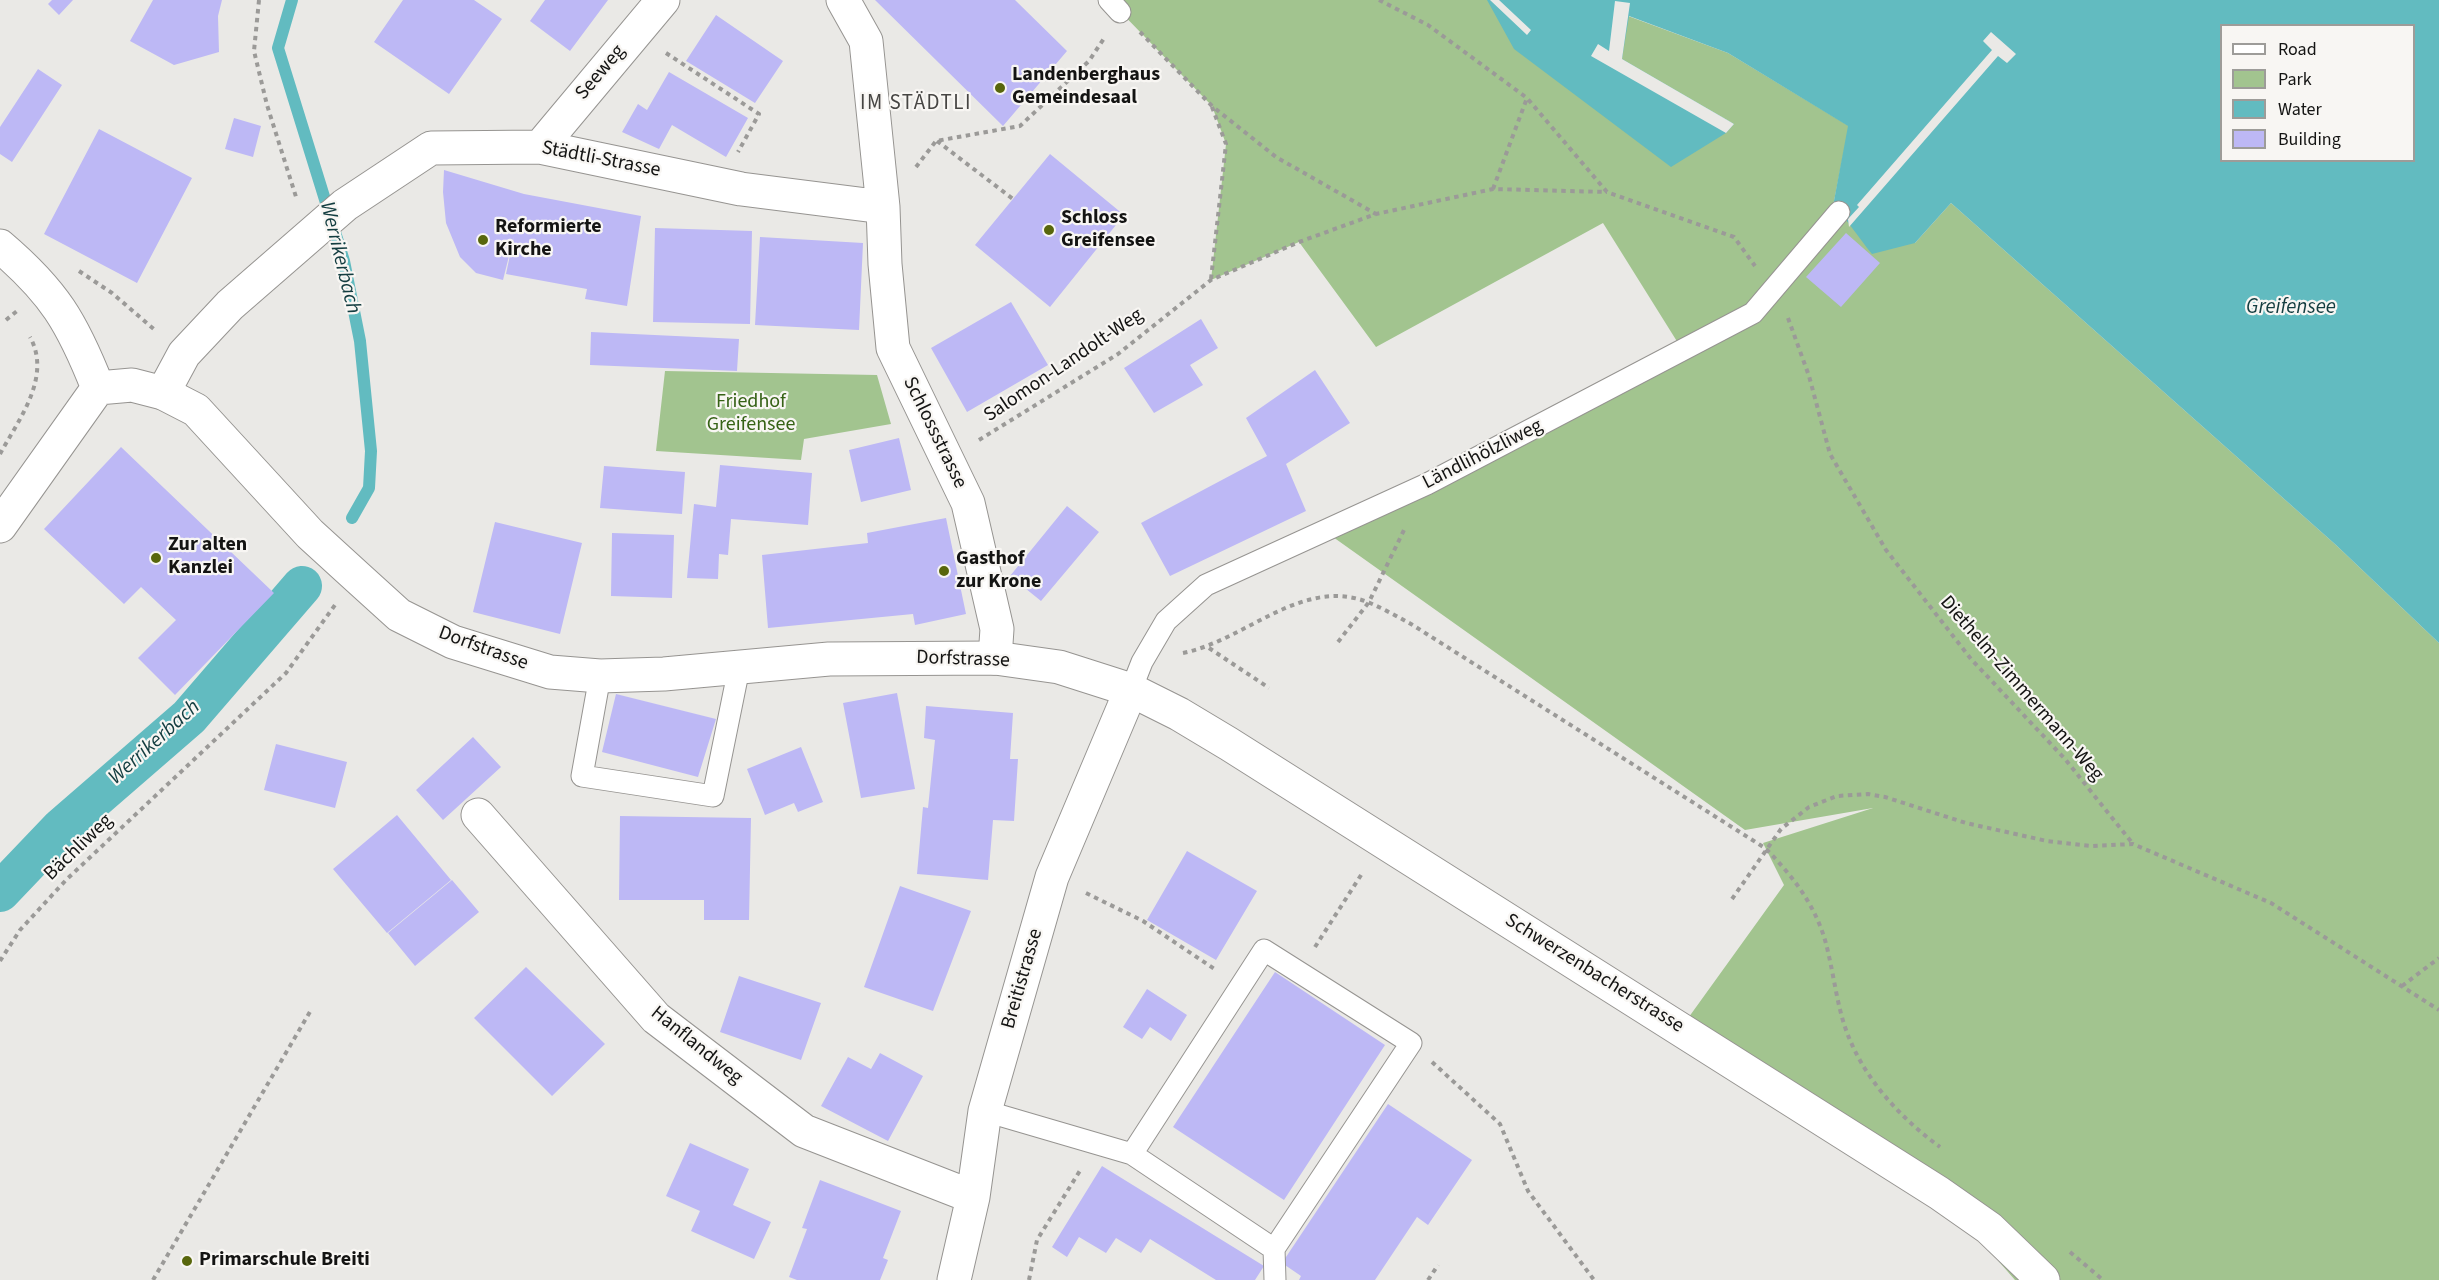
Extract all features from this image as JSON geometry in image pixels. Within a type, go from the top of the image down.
[{"type":"street","name":"Seeweg","points":[[540,147],[663,0]]},
{"type":"street","points":[[843,0],[866,41],[883,207]]},
{"type":"street","name":"Städtli-Strasse","points":[[163,393],[184,354],[230,305],[345,205],[431,147],[540,147],[720,184],[883,207]]},
{"type":"street","name":"Schlossstrasse","points":[[883,207],[885,264],[893,348],[968,503],[997,629],[995,658]]},
{"type":"street","points":[[0,246],[53,297],[79,338],[98,388],[0,526]]},
{"type":"street","name":"Dorfstrasse","points":[[98,388],[132,385],[163,393],[196,410],[310,534],[399,615],[453,642],[550,672],[600,676],[739,668],[829,659],[995,658],[1059,667],[1131,690]]},
{"type":"street","name":"Schwerzenbacherstrasse","points":[[1131,690],[1179,714],[1939,1192],[1989,1228],[2043,1280]]},
{"type":"street","name":"Breitistrasse","points":[[954,1280],[973,1197],[984,1111],[1052,877],[1131,690]]},
{"type":"street","name":"Hanflandweg","points":[[478,815],[656,1018],[804,1131],[973,1197]]},
{"type":"lane","name":"Ländlihölzliweg","points":[[1131,690],[1142,662],[1166,621],[1206,585],[1427,484],[1754,313],[1839,212]]},
{"type":"lane","points":[[600,676],[582,776],[713,796],[739,668]]},
{"type":"lane","points":[[1132,1154],[1264,950],[1411,1042],[1274,1249],[1275,1280]]},
{"type":"lane","points":[[984,1111],[1132,1154],[1274,1249]]},
{"type":"path","points":[[259,0],[254,51],[267,105],[313,233]]},
{"type":"path","points":[[1379,0],[1428,25],[1527,98],[1607,192]]},
{"type":"path","points":[[883,207],[936,141],[1020,126],[1089,62],[1115,6],[1212,106],[1276,157],[1376,214]]},
{"type":"path","points":[[635,33],[759,114],[720,184]]},
{"type":"path","points":[[1492,189],[1527,98]]},
{"type":"path","points":[[1211,280],[1226,144],[1212,106]]},
{"type":"path","points":[[936,141],[1012,199]]},
{"type":"path","name":"Salomon-Landolt-Weg","points":[[948,460],[1118,354],[1211,280],[1299,242],[1376,214],[1492,189],[1607,192]]},
{"type":"path","name":"Diethelm-Zimmermann-Weg","points":[[1607,192],[1734,237],[1774,290],[1785,310],[1809,376],[1830,454],[1886,550],[1971,659],[2065,759],[2133,844]]},
{"type":"path","points":[[76,270],[112,293],[184,354]]},
{"type":"path","points":[[11,303],[22,320]]},
{"type":"path","points":[[6,320],[17,311]]},
{"type":"path","points":[[0,454],[22,414],[39,375],[36,347],[26,329]]},
{"type":"path","points":[[1338,642],[1369,602],[1427,484]]},
{"type":"path","name":"Bächliweg","points":[[0,961],[20,930],[66,880],[286,673],[356,576]]},
{"type":"path","points":[[1208,648],[1269,688]]},
{"type":"path","name":"Diethelm-Zimmermann-Weg","points":[[1732,898],[1765,848],[1781,829],[1809,807],[1837,796],[1868,794],[1885,797],[1966,823],[2047,841],[2091,846],[2133,844],[2271,903],[2439,1010]]},
{"type":"path","points":[[1299,972],[1383,841]]},
{"type":"path","points":[[1052,877],[1143,921],[1240,986]]},
{"type":"path","points":[[2402,986],[2439,958]]},
{"type":"path","points":[[153,1280],[311,1010]]},
{"type":"path","points":[[1411,1042],[1500,1124],[1528,1191],[1594,1280]]},
{"type":"path","points":[[1029,1280],[1037,1240],[1097,1143]]},
{"type":"path","points":[[1428,1280],[1438,1265]]},
{"type":"green space","points":[[1109,0],[1488,0],[1734,124],[1621,59],[1628,16],[1728,53],[1849,126],[1833,206],[1848,219],[1915,243],[1951,203],[2336,545],[2439,643],[2439,1280],[2015,1280],[1939,1193],[1681,1028],[1784,885],[1763,843],[1873,808],[1745,830],[1326,532],[1683,351],[1603,223],[1376,347],[1299,242],[1211,280],[1226,144],[1212,106]]},
{"type":"green space","name":"Friedhof Greifensee","points":[[665,371],[877,375],[891,424],[804,439],[801,460],[656,451]]},
{"type":"water","name":"Greifensee","points":[[1487,0],[2439,0],[2439,643],[2336,545],[1951,203],[1915,243],[1872,254],[1833,206],[1848,126],[1728,53],[1629,16],[1622,59],[1734,124],[1726,133],[1671,167],[1514,49]]},
{"type":"pier","points":[[1490,0],[1499,0],[1531,30],[1527,35]]},
{"type":"pier","points":[[1615,1],[1630,3],[1622,59],[1734,124],[1726,133],[1591,56],[1598,44],[1609,51]]},
{"type":"pier","points":[[1991,32],[2016,54],[2007,63],[1998,56],[1849,227],[1848,219],[1859,207],[1857,205],[1992,50],[1983,41]]},
{"type":"building","points":[[52,0],[73,0],[59,15],[48,4]]},
{"type":"building","points":[[153,0],[222,0],[218,16],[219,52],[174,65],[130,41]]},
{"type":"building","points":[[403,0],[474,0],[502,19],[449,94],[374,42]]},
{"type":"building","points":[[545,0],[608,0],[570,51],[530,21]]},
{"type":"building","name":"Landenberghaus Gemeindesaal","points":[[875,0],[1015,0],[1067,51],[1003,126]]},
{"type":"building","points":[[716,15],[783,61],[755,103],[686,61]]},
{"type":"building","points":[[38,69],[62,85],[12,162],[0,154],[0,127]]},
{"type":"building","points":[[669,72],[748,118],[726,157],[672,125],[659,149],[622,132],[638,104],[647,110]]},
{"type":"building","points":[[234,118],[261,126],[253,157],[225,149]]},
{"type":"building","points":[[99,129],[192,178],[137,283],[44,234]]},
{"type":"building","name":"Schloss Greifensee","points":[[1050,154],[1124,215],[1050,307],[975,245]]},
{"type":"building","points":[[444,170],[524,194],[641,216],[627,306],[585,299],[587,289],[506,274],[514,236],[503,280],[476,273],[460,257],[446,223],[443,192]]},
{"type":"building","points":[[655,228],[752,231],[750,324],[653,322]]},
{"type":"building","points":[[1846,233],[1880,263],[1841,307],[1806,277]]},
{"type":"building","points":[[760,237],[863,243],[859,330],[755,325]]},
{"type":"building","points":[[1011,302],[1048,365],[967,412],[931,348]]},
{"type":"building","points":[[1201,319],[1218,348],[1190,365],[1203,385],[1154,413],[1124,368]]},
{"type":"building","points":[[591,332],[739,339],[737,371],[590,365]]},
{"type":"building","points":[[1315,370],[1350,423],[1286,464],[1306,511],[1170,576],[1141,523],[1267,456],[1246,418]]},
{"type":"building","points":[[899,438],[911,490],[861,502],[849,450]]},
{"type":"building","name":"Zur alten Kanzlei","points":[[121,447],[274,593],[175,695],[138,658],[176,620],[141,587],[124,604],[44,529]]},
{"type":"building","points":[[720,465],[812,473],[808,525],[731,519],[728,555],[719,554],[718,579],[687,578],[694,504],[716,507]]},
{"type":"building","points":[[604,466],[685,472],[682,514],[600,508]]},
{"type":"building","points":[[1067,506],[1099,532],[1041,601],[1010,576]]},
{"type":"building","points":[[946,518],[966,614],[915,625],[913,614],[768,628],[762,555],[868,543],[867,533]]},
{"type":"building","points":[[495,522],[582,543],[560,634],[473,612]]},
{"type":"building","points":[[612,533],[674,535],[672,598],[611,596]]},
{"type":"building","points":[[897,693],[915,789],[861,798],[843,703]]},
{"type":"building","points":[[616,694],[716,719],[698,777],[602,752]]},
{"type":"building","points":[[926,706],[1013,713],[1010,759],[1018,759],[1014,821],[993,820],[988,880],[917,874],[923,807],[928,808],[935,740],[924,738]]},
{"type":"building","points":[[473,737],[501,767],[443,820],[416,790]]},
{"type":"building","points":[[276,744],[347,762],[335,808],[264,790]]},
{"type":"building","points":[[801,747],[823,802],[798,812],[794,803],[765,815],[747,769]]},
{"type":"building","points":[[397,815],[451,880],[387,933],[333,869]]},
{"type":"building","points":[[620,816],[751,818],[749,920],[704,920],[704,900],[619,900]]},
{"type":"building","points":[[1187,851],[1257,891],[1216,960],[1147,920]]},
{"type":"building","points":[[452,880],[479,912],[415,966],[388,933]]},
{"type":"building","points":[[900,886],[971,911],[933,1011],[864,987]]},
{"type":"building","points":[[526,967],[605,1044],[552,1096],[474,1018]]},
{"type":"building","points":[[1275,972],[1385,1045],[1284,1200],[1173,1127]]},
{"type":"building","points":[[739,976],[821,1003],[801,1060],[720,1032]]},
{"type":"building","points":[[1147,989],[1187,1015],[1171,1041],[1150,1027],[1142,1039],[1123,1027]]},
{"type":"building","points":[[880,1053],[923,1076],[888,1141],[821,1106],[848,1057],[871,1069]]},
{"type":"building","points":[[1388,1104],[1472,1160],[1428,1225],[1417,1217],[1375,1280],[1299,1280],[1301,1276],[1282,1263]]},
{"type":"building","points":[[690,1143],[749,1169],[733,1205],[771,1222],[754,1259],[691,1231],[700,1211],[666,1196]]},
{"type":"building","points":[[1102,1166],[1264,1266],[1255,1280],[1216,1280],[1150,1239],[1141,1253],[1116,1238],[1106,1253],[1079,1237],[1067,1257],[1052,1247]]},
{"type":"building","points":[[820,1180],[901,1211],[883,1258],[888,1260],[880,1280],[797,1280],[789,1277],[807,1229],[802,1228]]},
{"type":"waterway","name":"Werrikerbach","points":[[292,0],[278,48],[344,261],[360,341],[371,451],[369,488],[352,518]]},
{"type":"waterway","name":"Werrikerbach","points":[[0,892],[61,828],[189,717],[302,586]]},
{"type":"place","name":"Landenberghaus Gemeindesaal","points":[[1000,88]]},
{"type":"place","name":"Schloss Greifensee","points":[[1049,230]]},
{"type":"place","name":"Reformierte Kirche","points":[[483,240]]},
{"type":"place","name":"Zur alten Kanzlei","points":[[156,558]]},
{"type":"place","name":"Gasthof zur Krone","points":[[944,571]]},
{"type":"place","name":"Primarschule Breiti","points":[[187,1261]]},
{"type":"district","name":"IM STÄDTLI","points":[[916,104]]}]
